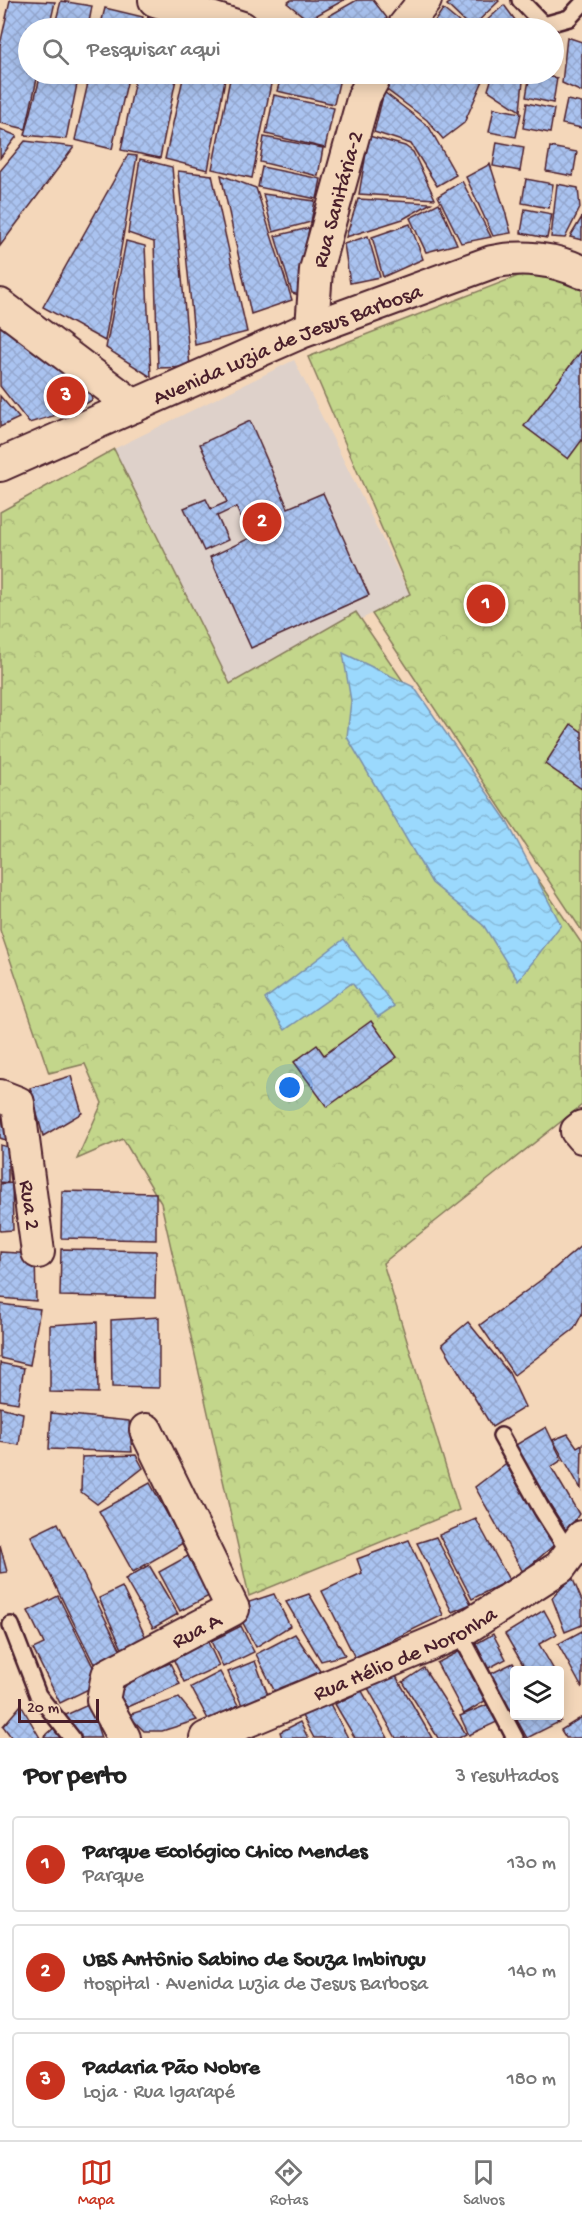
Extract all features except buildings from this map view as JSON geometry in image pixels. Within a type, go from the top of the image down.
[{"type":"street","points":[[155,0],[211,18]]},
{"type":"street","points":[[411,18],[426,0]]},
{"type":"street","name":"Rua Sanitária-2","points":[[312,328],[316,270],[364,96],[371,84]]},
{"type":"street","name":"Avenida Luzia de Jesus Barbosa","points":[[0,465],[312,328],[509,258],[563,263],[582,272]]},
{"type":"street","points":[[0,305],[134,406]]},
{"type":"street","name":"Rua 2","points":[[0,1096],[18,1103],[38,1252]]},
{"type":"street","name":"Rua A","points":[[124,1738],[103,1700],[108,1675],[233,1609],[146,1430]]},
{"type":"street","name":"Rua Hélio de Noronha","points":[[206,1738],[459,1632],[560,1567],[576,1545]]},
{"type":"lane","points":[[520,0],[537,18]]},
{"type":"lane","points":[[564,20],[569,18],[582,3]]},
{"type":"lane","points":[[501,1436],[576,1545]]},
{"type":"lane","points":[[11,1625],[38,1695],[72,1738]]},
{"type":"lane","points":[[459,1632],[515,1738]]},
{"type":"shaded area","points":[[294,360],[410,595],[230,684],[114,449]]},
{"type":"green space","points":[[526,273],[561,273],[582,286],[582,931],[372,614],[410,594],[308,357]]},
{"type":"green space","points":[[114,449],[230,684],[356,612],[582,944],[582,1105],[383,1263],[459,1510],[249,1596],[161,1203],[123,1139],[77,1159],[102,1103],[85,1064],[49,1073],[0,930],[0,512]]},
{"type":"water","points":[[343,653],[414,687],[506,820],[561,925],[518,981],[484,926],[432,883],[347,737],[351,701]]},
{"type":"water","points":[[344,939],[394,1006],[378,1017],[352,983],[285,1030],[265,999]]},
{"type":"place","name":"Padaria Pão Nobre","points":[[66,396]]},
{"type":"place","name":"UBS Antônio Sabino de Souza Imbiruçu","points":[[262,522]]},
{"type":"place","name":"Parque Ecológico Chico Mendes","points":[[486,604]]}]
